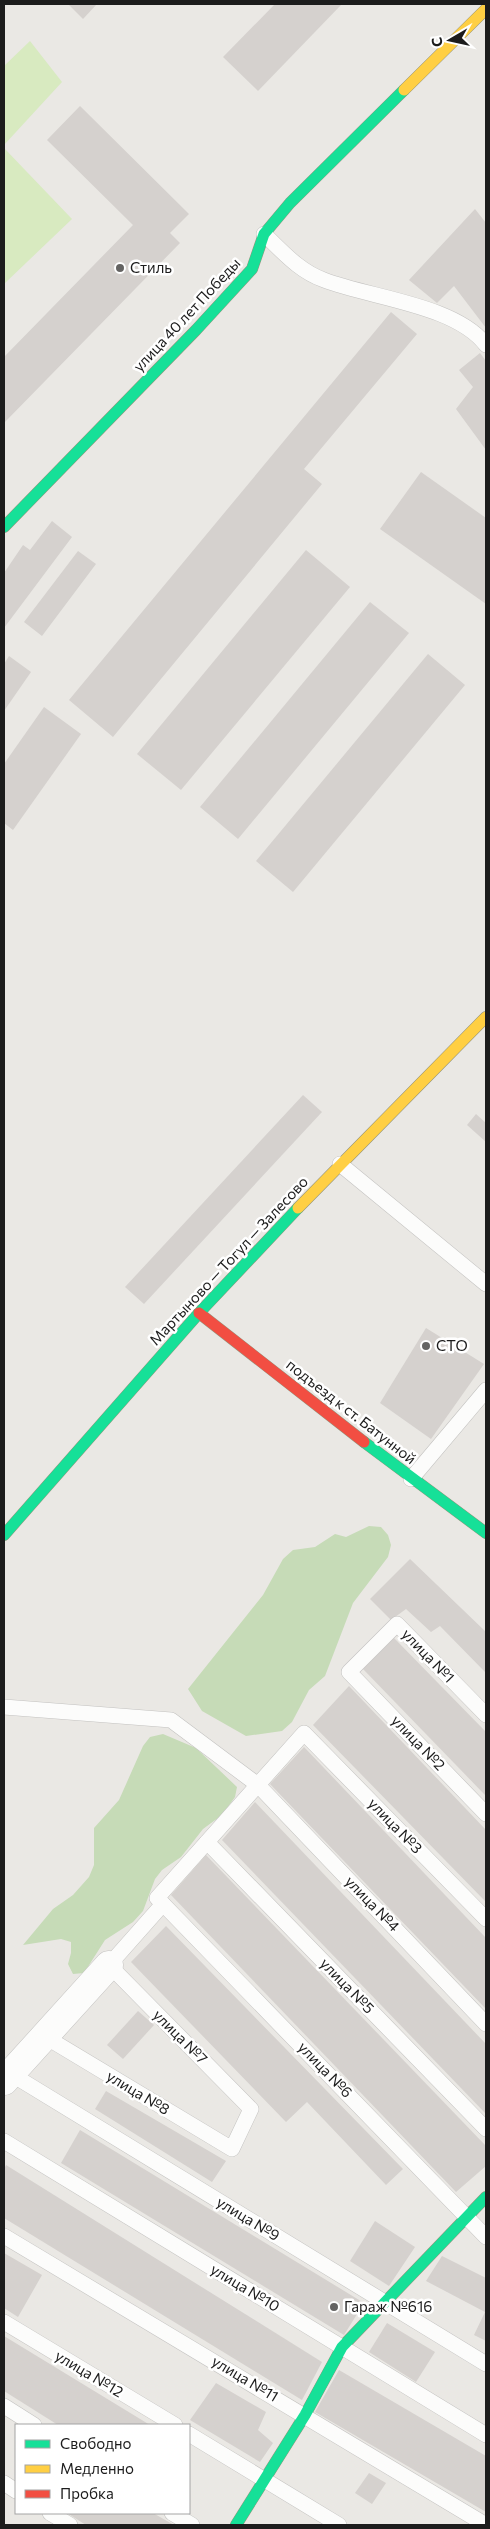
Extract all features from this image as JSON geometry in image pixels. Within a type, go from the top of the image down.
[{"type":"street","name":"улица 40 лет Победы","points":[[4,527],[183,343],[252,269],[264,234],[290,203],[486,9]]},
{"type":"street","name":"Мартыново — Тогул — Залесово","points":[[4,1535],[199,1313],[340,1164],[486,1017]]},
{"type":"street","name":"подъезд к ст. Батунной","points":[[199,1313],[411,1479],[486,1533]]},
{"type":"street","points":[[7,2078],[109,1965]]},
{"type":"street","points":[[236,2525],[304,2415],[342,2347],[486,2197]]},
{"type":"lane","points":[[264,234],[298,267],[323,280],[423,308],[460,323],[478,334],[486,344]]},
{"type":"lane","points":[[340,1164],[486,1284]]},
{"type":"lane","points":[[411,1479],[486,1390]]},
{"type":"lane","name":"улица №1","points":[[349,1672],[397,1624],[486,1715]]},
{"type":"lane","name":"улица №2","points":[[349,1672],[486,1814]]},
{"type":"lane","name":"улица №4","points":[[4,1707],[171,1720],[258,1785],[486,2024]]},
{"type":"lane","name":"улица №3","points":[[258,1785],[304,1733],[486,1919]]},
{"type":"lane","points":[[109,1965],[163,1904],[157,1898],[258,1785]]},
{"type":"lane","name":"улица №5","points":[[207,1842],[486,2129]]},
{"type":"lane","name":"улица №6","points":[[163,1904],[468,2216],[486,2237]]},
{"type":"lane","name":"улица №7","points":[[109,1965],[251,2109],[232,2149]]},
{"type":"lane","name":"улица №8","points":[[44,2036],[232,2149]]},
{"type":"lane","name":"улица №9","points":[[7,2078],[486,2364]]},
{"type":"lane","name":"улица №10","points":[[4,2141],[486,2435]]},
{"type":"lane","name":"улица №11","points":[[4,2236],[486,2525]]},
{"type":"lane","name":"улица №12","points":[[4,2322],[173,2424]]},
{"type":"lane","points":[[4,2406],[32,2424]]},
{"type":"lane","points":[[190,2435],[339,2525]]},
{"type":"lane","points":[[4,2483],[15,2490]]},
{"type":"lane","points":[[52,2514],[70,2525]]},
{"type":"lane","points":[[174,2514],[192,2525]]},
{"type":"green space","points":[[30,41],[62,82],[4,145],[4,66]]},
{"type":"green space","points":[[4,148],[72,219],[4,284]]},
{"type":"green space","points":[[369,1526],[381,1527],[388,1535],[391,1545],[388,1557],[353,1603],[325,1676],[309,1690],[292,1722],[282,1731],[246,1736],[202,1711],[188,1689],[263,1595],[283,1559],[293,1550],[315,1547],[335,1534],[346,1537]]},
{"type":"green space","points":[[163,1734],[196,1748],[237,1787],[235,1797],[222,1815],[203,1829],[181,1857],[162,1870],[155,1879],[143,1911],[133,1922],[105,1940],[84,1973],[73,1974],[68,1964],[71,1942],[61,1939],[23,1945],[53,1909],[73,1895],[89,1877],[94,1865],[94,1828],[119,1800],[143,1746],[150,1737]]},
{"type":"building","points":[[68,4],[97,4],[83,19]]},
{"type":"building","points":[[275,4],[342,4],[258,91],[223,57]]},
{"type":"building","points":[[80,106],[189,214],[170,233],[180,243],[4,423],[4,357],[133,225],[47,140]]},
{"type":"building","points":[[475,209],[486,223],[486,328],[454,286],[437,303],[409,280]]},
{"type":"building","points":[[391,312],[417,334],[304,469],[322,484],[113,737],[69,700]]},
{"type":"building","points":[[480,353],[486,361],[486,450],[456,409],[473,387],[459,370]]},
{"type":"building","points":[[421,472],[486,518],[486,604],[380,529]]},
{"type":"building","points":[[52,521],[72,537],[4,628],[4,573],[23,545],[30,550]]},
{"type":"building","points":[[306,550],[350,587],[181,790],[137,754]]},
{"type":"building","points":[[78,551],[96,564],[42,636],[24,622]]},
{"type":"building","points":[[370,602],[409,633],[238,839],[200,807]]},
{"type":"building","points":[[428,654],[465,685],[293,892],[256,861]]},
{"type":"building","points":[[9,656],[31,672],[4,711],[4,664]]},
{"type":"building","points":[[44,707],[81,734],[13,830],[4,823],[4,764]]},
{"type":"building","points":[[303,1095],[322,1112],[144,1304],[125,1287]]},
{"type":"building","points":[[476,1114],[486,1123],[486,1142],[467,1125]]},
{"type":"building","points":[[426,1328],[484,1364],[431,1439],[380,1403]]},
{"type":"building","points":[[410,1559],[486,1632],[486,1673],[440,1626],[431,1632],[406,1609],[391,1620],[370,1599]]},
{"type":"building","points":[[394,1638],[486,1732],[486,1796],[363,1669]]},
{"type":"building","points":[[349,1686],[486,1830],[486,1902],[313,1725]]},
{"type":"building","points":[[304,1747],[486,1938],[486,2009],[270,1784]]},
{"type":"building","points":[[255,1802],[486,2044],[486,2114],[222,1840]]},
{"type":"building","points":[[206,1855],[486,2146],[486,2166],[456,2192],[171,1895]]},
{"type":"building","points":[[166,1926],[403,2169],[386,2185],[307,2102],[286,2122],[131,1962]]},
{"type":"building","points":[[138,2011],[154,2025],[123,2059],[107,2045]]},
{"type":"building","points":[[106,2091],[226,2161],[212,2182],[95,2109]]},
{"type":"building","points":[[80,2130],[364,2303],[344,2335],[61,2163]]},
{"type":"building","points":[[6,2165],[322,2362],[302,2400],[4,2218],[4,2169]]},
{"type":"building","points":[[375,2221],[415,2247],[389,2286],[350,2261]]},
{"type":"building","points":[[4,2253],[42,2275],[18,2317],[4,2308]]},
{"type":"building","points":[[442,2256],[486,2278],[486,2341],[474,2335],[485,2312],[426,2281]]},
{"type":"building","points":[[387,2323],[435,2352],[416,2382],[369,2352]]},
{"type":"building","points":[[4,2336],[148,2424],[56,2424],[4,2391]]},
{"type":"building","points":[[339,2370],[486,2456],[486,2512],[315,2412]]},
{"type":"building","points":[[216,2383],[266,2412],[258,2430],[273,2443],[260,2462],[190,2420]]},
{"type":"building","points":[[369,2473],[386,2483],[372,2504],[355,2493]]},
{"type":"building","points":[[69,2514],[155,2514],[174,2525],[86,2525]]},
{"type":"traffic: fast","points":[[4,527],[196,330],[252,269],[264,234],[290,203],[404,90]]},
{"type":"traffic: fast","points":[[4,1535],[199,1313],[298,1208]]},
{"type":"traffic: fast","points":[[364,1442],[486,1533]]},
{"type":"traffic: fast","points":[[236,2525],[305,2415],[342,2347],[486,2197]]},
{"type":"traffic: slow","points":[[404,90],[486,9]]},
{"type":"traffic: slow","points":[[298,1208],[486,1017]]},
{"type":"traffic: jam","points":[[199,1313],[364,1442]]},
{"type":"place","name":"Стиль","points":[[120,268]]},
{"type":"place","name":"СТО","points":[[426,1346]]},
{"type":"place","name":"Гараж №616","points":[[334,2307]]}]
